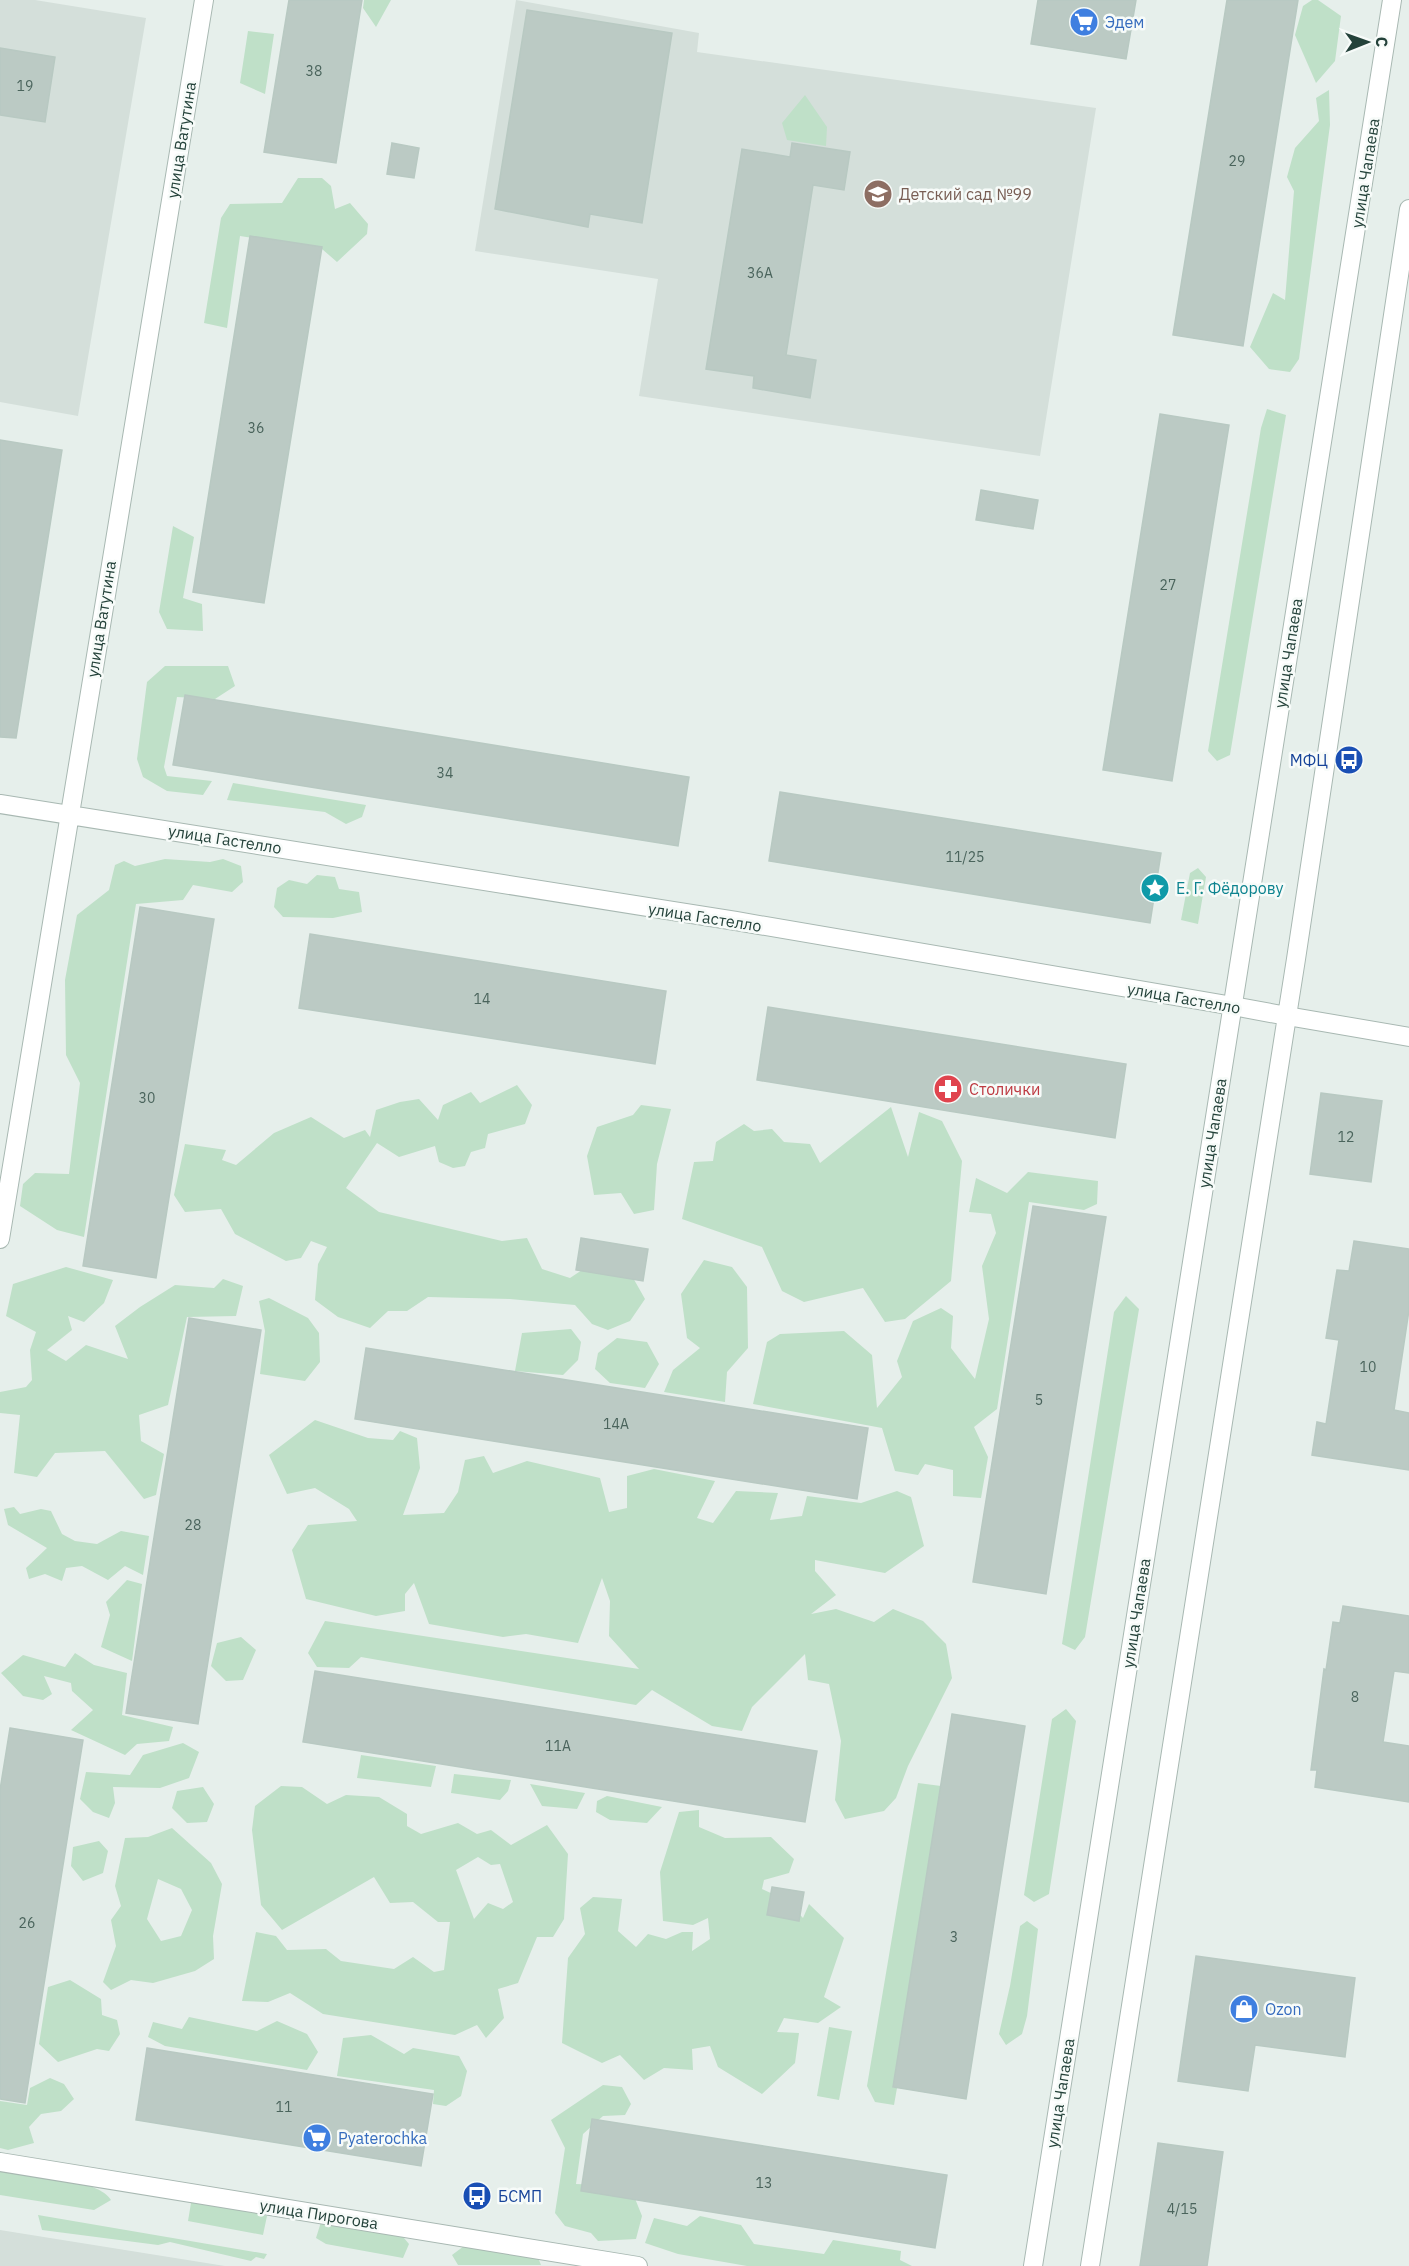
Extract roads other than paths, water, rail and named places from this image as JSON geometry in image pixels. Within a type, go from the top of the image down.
[{"type":"street","name":"улица Ватутина","points":[[0,1239],[204,0]]},
{"type":"street","name":"улица Чапаева","points":[[1033,2266],[1392,0]]},
{"type":"street","points":[[1090,2266],[1287,1016],[1409,208]]},
{"type":"street","name":"улица Гастелло","points":[[0,804],[736,921],[1409,1037]]},
{"type":"street","name":"улица Пирогова","points":[[0,2162],[638,2266]]},
{"type":"place","name":"Эдем","points":[[1084,22]]},
{"type":"place","name":"Детский сад №99","points":[[878,194]]},
{"type":"place","name":"МФЦ","points":[[1349,760]]},
{"type":"place","name":"Е. Г. Фёдорову","points":[[1155,888]]},
{"type":"place","name":"Столички","points":[[948,1089]]},
{"type":"place","name":"Ozon","points":[[1244,2009]]},
{"type":"place","name":"Pyaterochka","points":[[317,2138]]},
{"type":"place","name":"БСМП","points":[[477,2196]]}]
